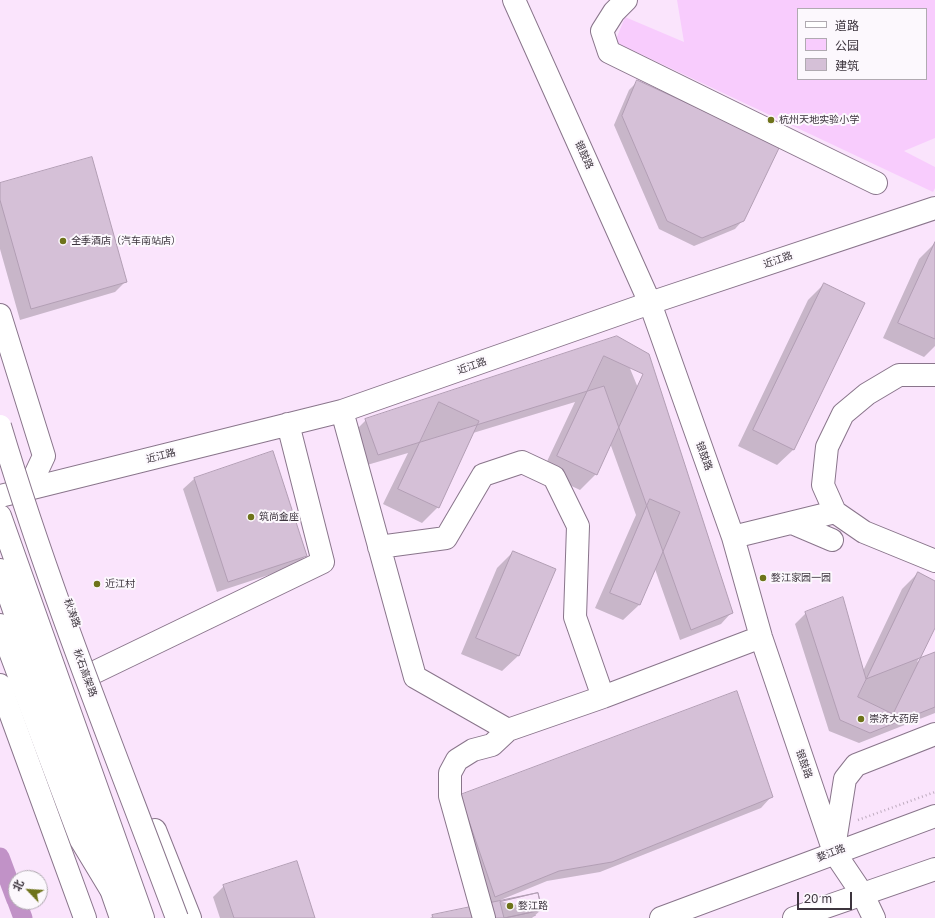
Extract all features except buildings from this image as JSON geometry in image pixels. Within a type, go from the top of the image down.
[{"type":"main road","name":"银鼓路","points":[[514,0],[650,304],[733,537],[762,637],[834,852],[863,895],[874,918]]},
{"type":"main road","points":[[626,0],[614,12],[602,31],[609,52],[876,183]]},
{"type":"main road","name":"近江路","points":[[0,496],[342,411],[650,304],[935,208]]},
{"type":"main road","points":[[0,315],[44,456],[28,490]]},
{"type":"main road","points":[[935,375],[899,375],[867,394],[843,414],[827,447],[823,486],[835,512],[864,532],[935,561]]},
{"type":"main road","points":[[342,411],[415,677],[508,730]]},
{"type":"main road","name":"秋涛路","points":[[0,419],[28,490],[94,673],[190,918]]},
{"type":"main road","points":[[94,673],[323,562],[288,424]]},
{"type":"main road","name":"秋石高架路","points":[[0,426],[16,481],[62,610],[177,918]]},
{"type":"main road","points":[[379,547],[446,538],[482,475],[522,462],[554,477],[578,526],[575,618],[604,697]]},
{"type":"main road","points":[[733,537],[835,512]]},
{"type":"main road","points":[[0,516],[143,918]]},
{"type":"main road","points":[[792,523],[832,540]]},
{"type":"main road","points":[[0,570],[121,918]]},
{"type":"main road","points":[[2,632],[81,840],[110,888]]},
{"type":"main road","points":[[484,918],[450,796],[450,773],[457,760],[473,750],[492,746],[508,730],[604,697],[762,637]]},
{"type":"main road","points":[[0,685],[84,918]]},
{"type":"main road","points":[[834,852],[845,779],[856,764],[935,734]]},
{"type":"main road","name":"婺江路","points":[[661,918],[834,852],[935,816]]},
{"type":"main road","points":[[794,918],[935,869]]},
{"type":"path","points":[[837,827],[935,792]]},
{"type":"path","points":[[530,904],[535,917]]},
{"type":"green space","points":[[677,0],[935,0],[935,138],[904,151],[935,167],[935,188],[933,192],[615,42],[625,17],[684,42]]},
{"type":"waterway","points":[[0,857],[8,878]]},
{"type":"waterway","points":[[20,910],[23,918]]},
{"type":"place","name":"杭州天地实验小学","points":[[771,120]]},
{"type":"place","name":"全季酒店（汽车南站店）","points":[[63,241]]},
{"type":"place","name":"筑尚金座","points":[[251,517]]},
{"type":"place","name":"婺江家园一园","points":[[763,578]]},
{"type":"place","name":"近江村","points":[[97,584]]},
{"type":"place","name":"崇济大药房","points":[[861,719]]},
{"type":"place","name":"婺江路","points":[[510,906]]}]
